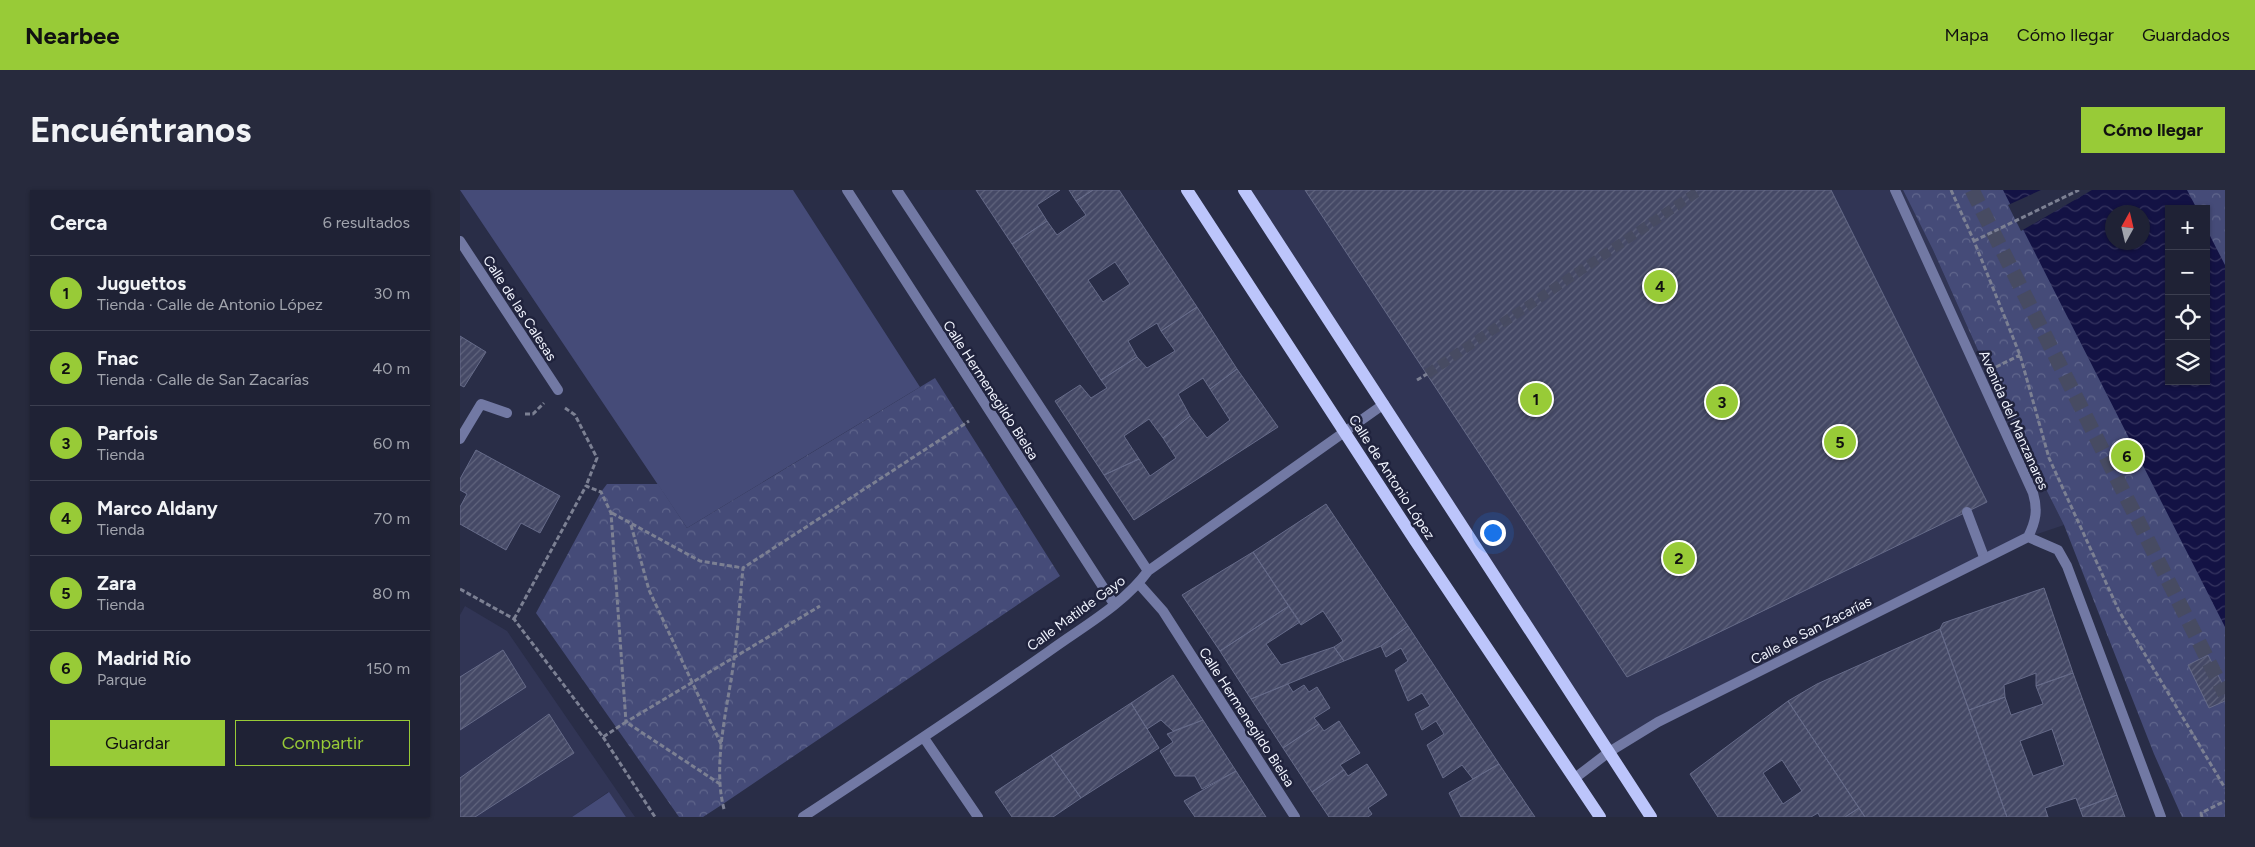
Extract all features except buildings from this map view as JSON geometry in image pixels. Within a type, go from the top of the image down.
[{"type":"main road","name":"Calle de Antonio López","points":[[1187,190],[1600,817]]},
{"type":"main road","points":[[1244,190],[1651,817]]},
{"type":"street","name":"Calle Hermenegildo Bielsa","points":[[846,190],[1114,604]]},
{"type":"street","points":[[897,190],[1148,571]]},
{"type":"street","name":"Avenida del Manzanares","points":[[1895,190],[2033,493],[2037,507],[2035,522],[2028,537]]},
{"type":"street","name":"Calle de las Calesas","points":[[460,241],[554,394]]},
{"type":"street","points":[[460,439],[481,404],[507,413]]},
{"type":"street","name":"Calle Matilde Gayo","points":[[803,817],[924,738],[1114,604],[1139,584],[1148,571],[1384,404]]},
{"type":"street","points":[[1967,512],[1984,558]]},
{"type":"street","points":[[2028,537],[2058,550],[2067,566],[2161,817]]},
{"type":"street","name":"Calle de San Zacarías","points":[[1609,752],[1658,722],[2028,537]]},
{"type":"street","name":"Calle Hermenegildo Bielsa","points":[[1139,584],[1163,612],[1295,817]]},
{"type":"street","points":[[924,738],[978,817]]},
{"type":"street","points":[[1575,778],[1609,752]]},
{"type":"path","points":[[1951,190],[1974,241],[2020,355],[2049,458],[2119,611],[2225,788]]},
{"type":"path","points":[[1974,241],[2079,190]]},
{"type":"path","points":[[1417,380],[1427,374]]},
{"type":"path","points":[[507,413],[533,414],[554,394]]},
{"type":"path","points":[[514,619],[586,486],[597,458],[575,415],[562,406]]},
{"type":"path","points":[[611,513],[700,561],[743,568],[969,421]]},
{"type":"path","points":[[586,486],[601,492],[611,513],[626,722]]},
{"type":"path","points":[[631,525],[649,590],[694,682],[722,746]]},
{"type":"path","points":[[724,809],[720,784],[722,746],[734,658],[743,568]]},
{"type":"path","points":[[460,589],[514,619],[602,737],[655,817]]},
{"type":"path","points":[[602,737],[820,606]]},
{"type":"path","points":[[626,722],[720,784]]},
{"type":"path","points":[[2202,817],[2201,813],[2225,801]]},
{"type":"shaded area","points":[[1244,190],[1903,190],[1933,250],[1994,386],[2064,525],[2028,537],[1609,752]]},
{"type":"shaded area","points":[[465,606],[507,631],[635,817],[626,817],[608,792],[572,817],[460,817],[460,615]]},
{"type":"green space","points":[[460,190],[793,190],[920,387],[687,528]]},
{"type":"green space","points":[[1903,190],[2225,190],[2225,817],[2182,817],[2154,754],[2064,525],[1994,386],[1933,250]]},
{"type":"green space","points":[[935,378],[1060,576],[703,817],[679,817],[536,613],[601,492],[607,484],[658,484],[687,528]]},
{"type":"green space","points":[[609,792],[626,817],[572,817]]},
{"type":"water","points":[[2003,190],[2187,190],[2195,205],[2165,205],[2165,385],[2210,385],[2210,236],[2225,265],[2225,627]]},
{"type":"pier","points":[[2041,190],[2092,190],[2021,231],[2008,205]]},
{"type":"tunnel","points":[[1427,374],[1700,190]]},
{"type":"tunnel","points":[[1972,190],[2225,694]]},
{"type":"place","name":"Marco Aldany","points":[[1660,286]]},
{"type":"place","name":"Juguettos","points":[[1536,399]]},
{"type":"place","name":"Parfois","points":[[1722,402]]},
{"type":"place","name":"Zara","points":[[1840,442]]},
{"type":"place","name":"Madrid Río","points":[[2127,456]]},
{"type":"place","name":"Fnac","points":[[1679,558]]}]
